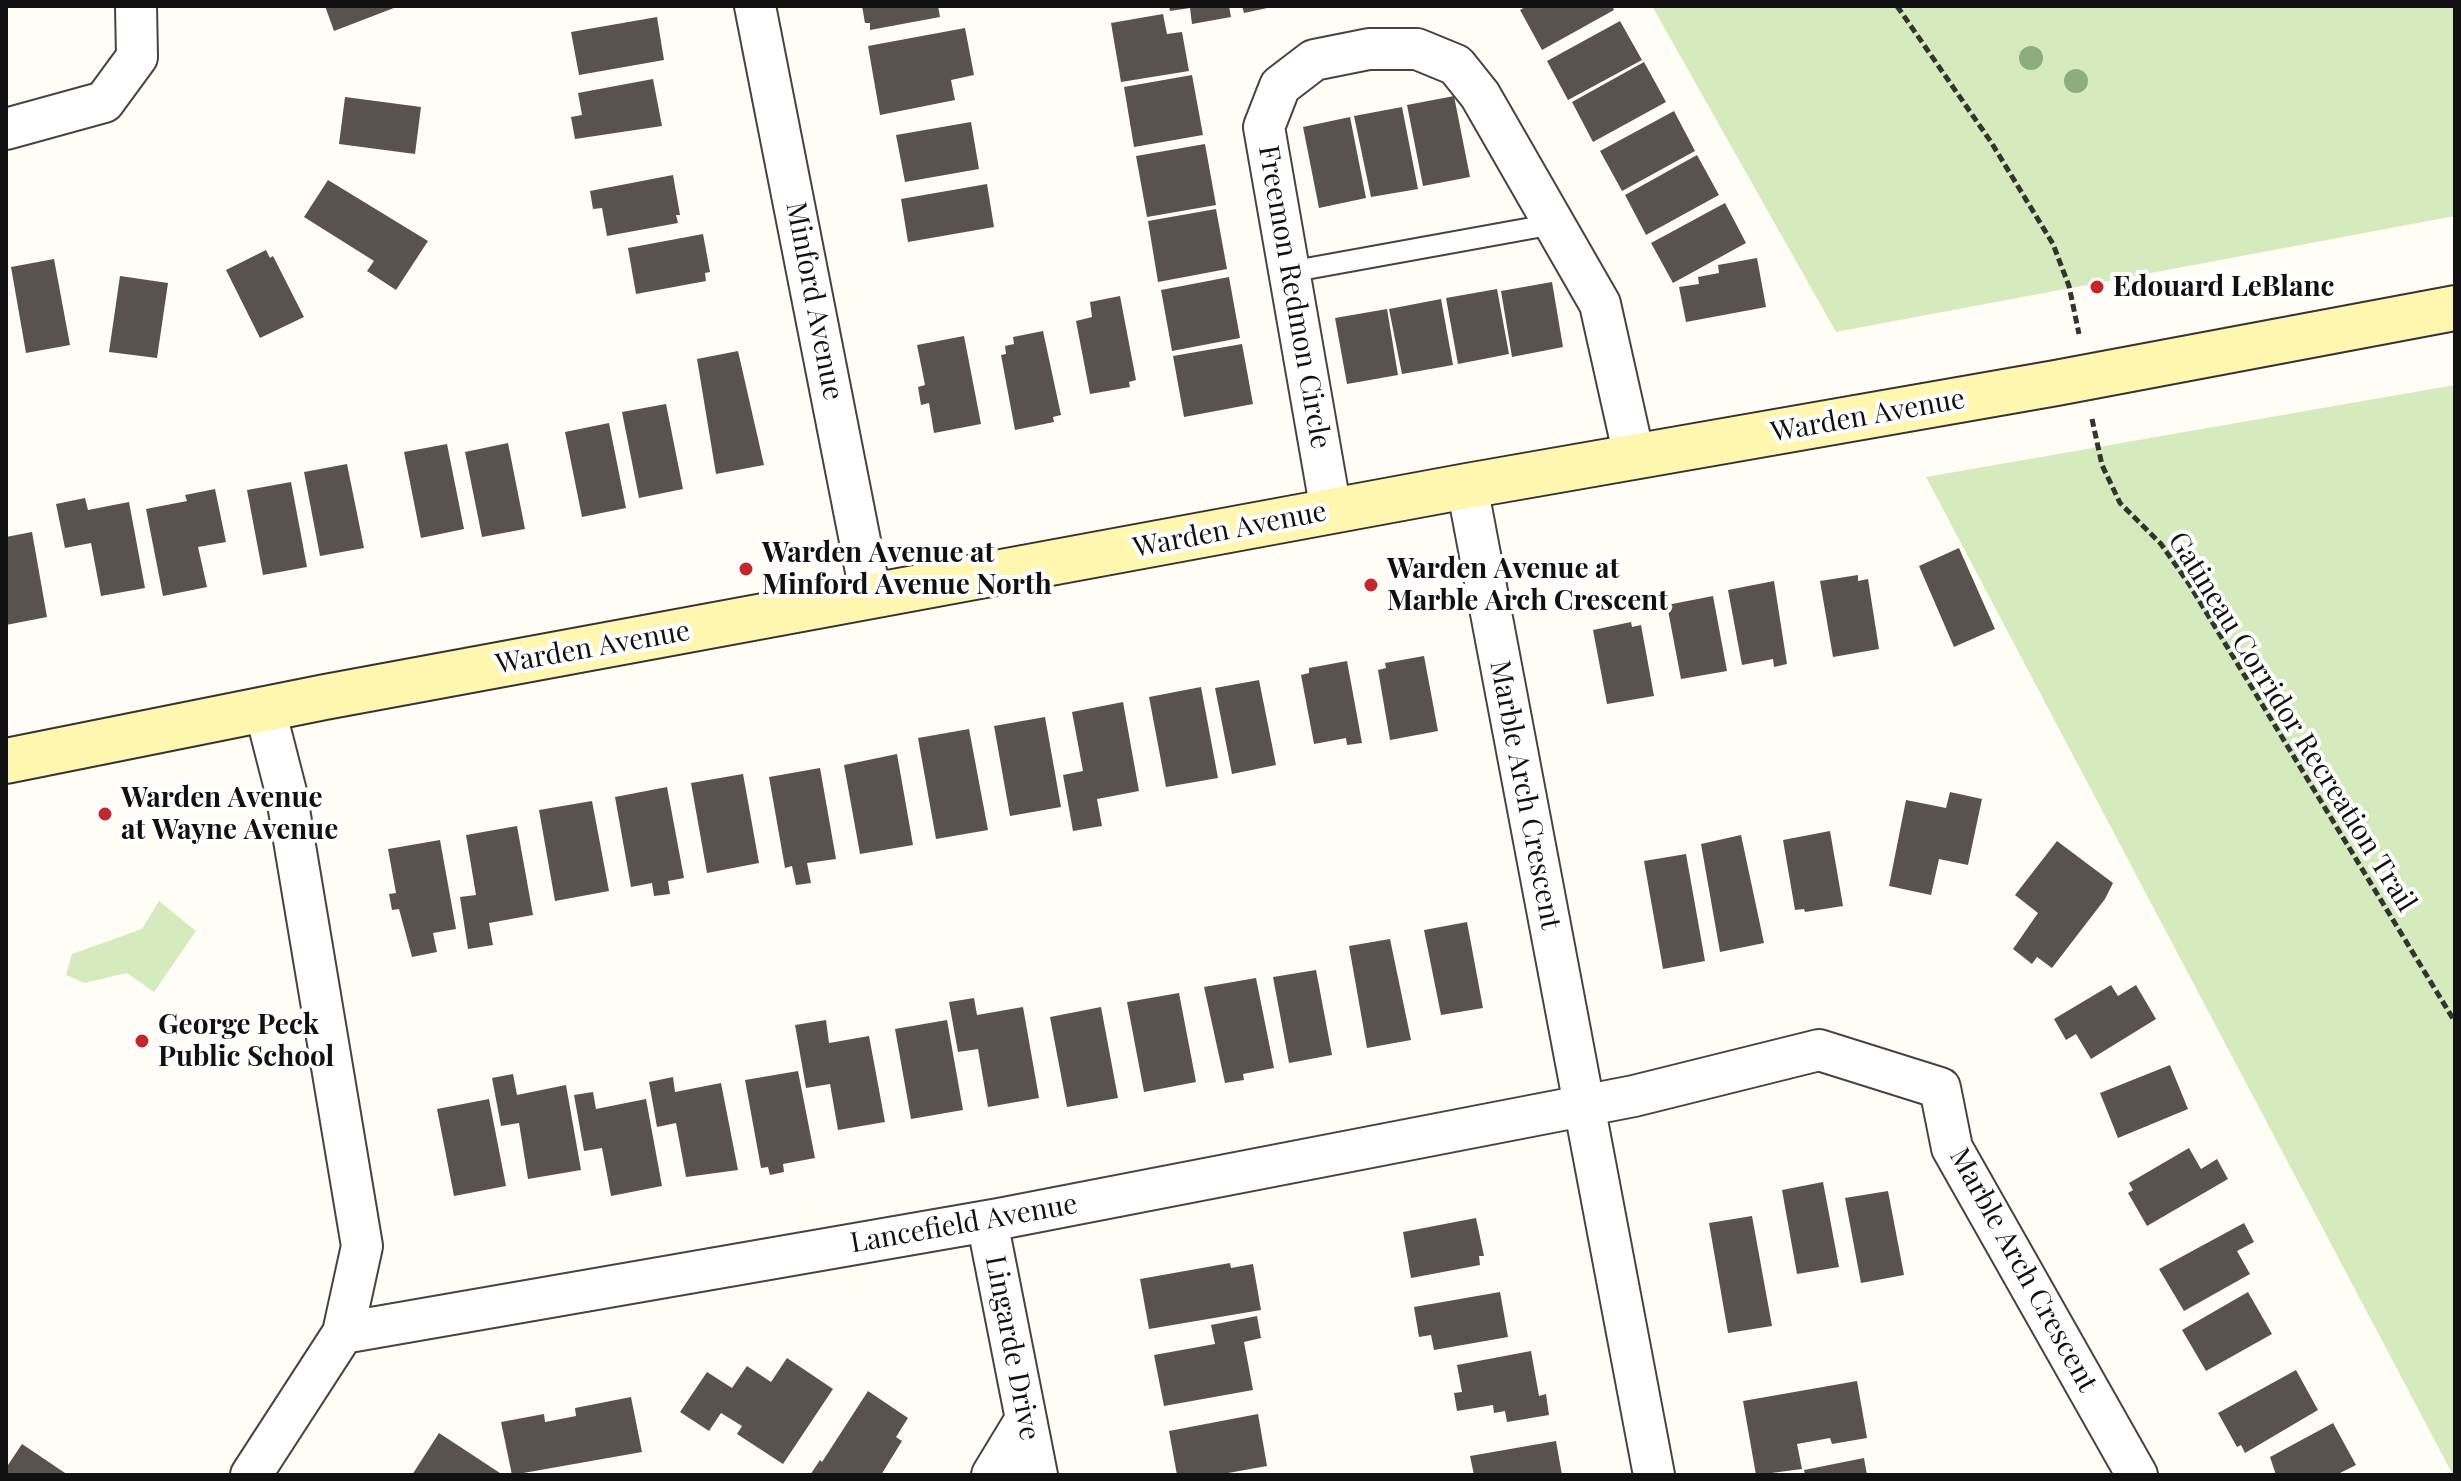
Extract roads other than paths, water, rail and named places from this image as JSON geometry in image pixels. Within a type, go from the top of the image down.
[{"type":"main road","name":"Warden Avenue","points":[[6,761],[1331,511],[2056,383],[2455,308]]},
{"type":"street","points":[[6,129],[104,102],[137,57],[136,6]]},
{"type":"street","name":"Minford Avenue","points":[[755,6],[871,597]]},
{"type":"street","name":"Freemon Redmon Circle","points":[[1331,511],[1264,127],[1280,86],[1314,60],[1369,49],[1417,49],[1456,65],[1480,95],[1600,304],[1634,456]]},
{"type":"street","name":"Marble Arch Crescent","points":[[1467,486],[1654,1475]]},
{"type":"street","points":[[251,1475],[343,1333],[362,1246],[286,792],[265,710]]},
{"type":"street","name":"Marble Arch Crescent","points":[[1584,1104],[1634,1096],[1819,1050],[1940,1088],[1952,1148],[2137,1475]]},
{"type":"street","name":"Lancefield Avenue","points":[[343,1333],[987,1221],[1584,1104]]},
{"type":"street","name":"Lingarde Drive","points":[[987,1221],[1037,1475]]},
{"type":"street","points":[[992,1475],[1026,1419]]},
{"type":"lane","points":[[1289,272],[1554,224]]},
{"type":"place","name":"Edouard LeBlanc","points":[[2097,287]]},
{"type":"place","name":"Warden Avenue at Minford Avenue North","points":[[746,569]]},
{"type":"place","name":"Warden Avenue at Marble Arch Crescent","points":[[1371,585]]},
{"type":"place","name":"Warden Avenue at Wayne Avenue","points":[[105,814]]},
{"type":"place","name":"George Peck Public School","points":[[142,1041]]}]
